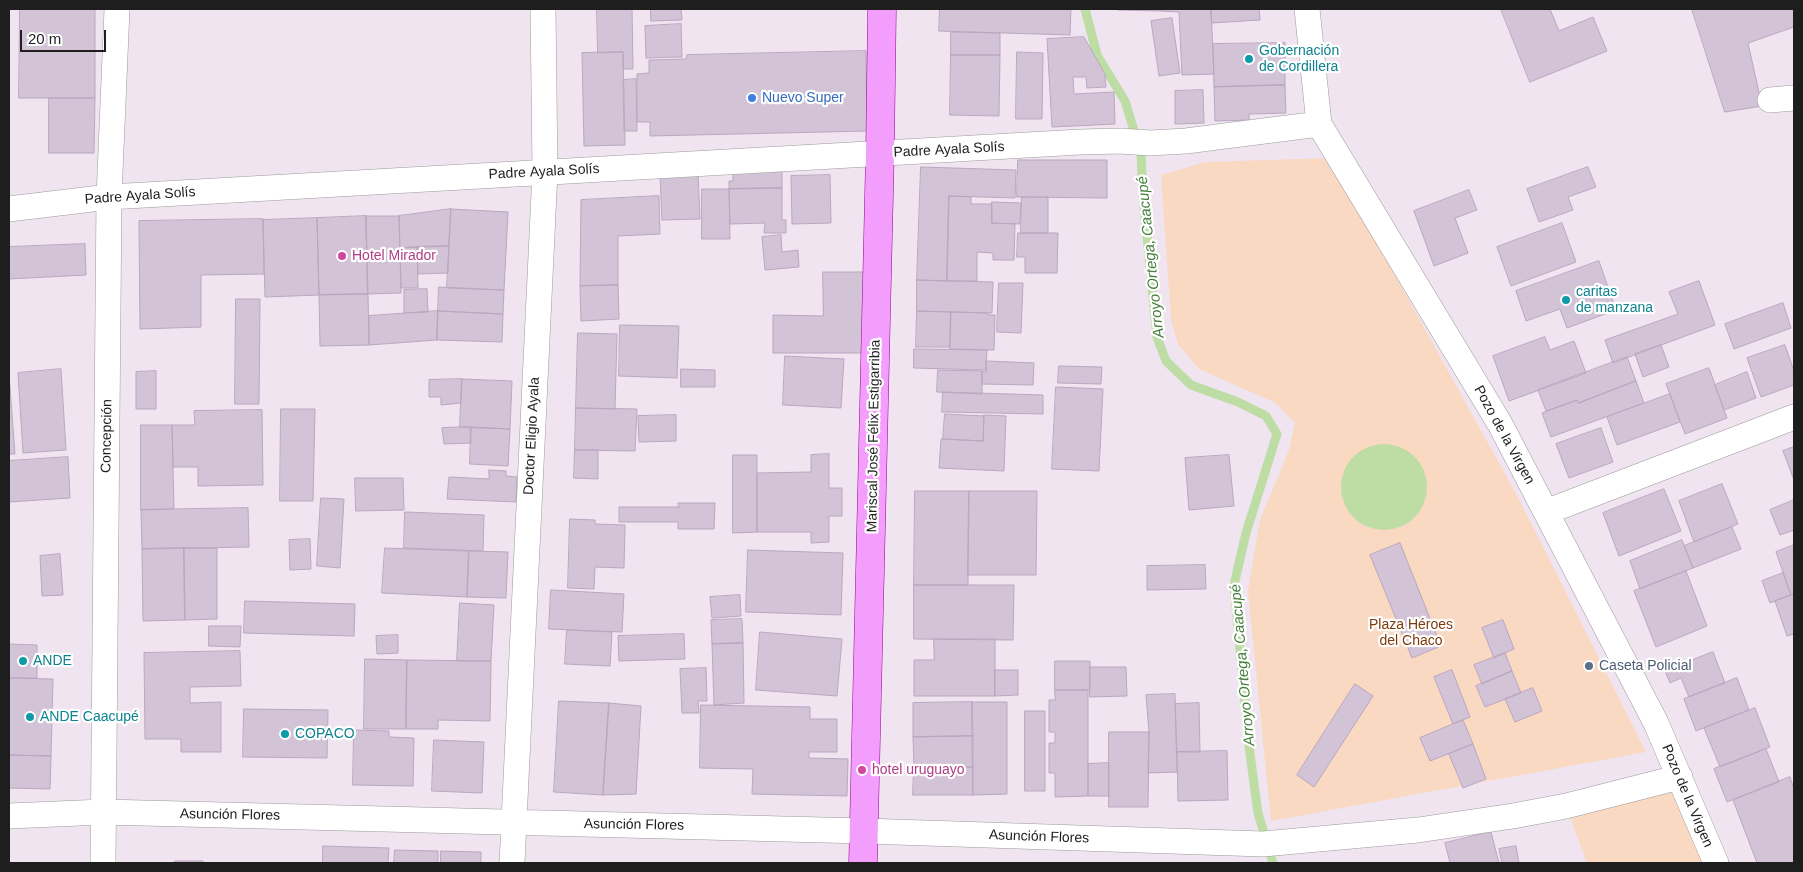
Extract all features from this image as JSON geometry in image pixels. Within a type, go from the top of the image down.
[{"type":"main road","name":"Mariscal José Félix Estigarribia","points":[[863,863],[882,9]]},
{"type":"street","name":"Concepción","points":[[103,863],[109,197],[117,9]]},
{"type":"street","name":"Doctor Eligio Ayala","points":[[512,863],[544,172],[542,9]]},
{"type":"street","name":"Pozo de la Virgen","points":[[1307,9],[1320,124],[1500,424],[1656,723],[1716,863]]},
{"type":"street","name":"Padre Ayala Solís","points":[[9,208],[109,197],[544,172],[1080,142],[1120,141],[1150,143],[1320,124]]},
{"type":"street","points":[[1546,512],[1794,417]]},
{"type":"street","name":"Asunción Flores","points":[[9,816],[103,812],[864,831],[1262,850],[1287,842],[1418,830],[1513,816],[1566,806],[1680,777]]},
{"type":"green space","name":"Plaza Héroes del Chaco","points":[[1330,158],[1520,501],[1646,752],[1271,821],[1248,591],[1260,520],[1289,450],[1295,423],[1276,403],[1199,369],[1178,344],[1171,319],[1161,175],[1205,162]]},
{"type":"green space","points":[[1680,777],[1716,863],[1587,863],[1566,806]]},
{"type":"shaded area","points":[[1384,444],[1400,447],[1408,451],[1420,463],[1424,471],[1427,487],[1424,503],[1420,511],[1408,523],[1400,527],[1384,530],[1368,527],[1360,523],[1348,511],[1344,503],[1341,487],[1344,471],[1348,463],[1360,451],[1368,447]]},
{"type":"building","points":[[20,9],[95,9],[95,98],[19,98]]},
{"type":"building","points":[[597,9],[632,9],[633,69],[623,69],[623,52],[598,53]]},
{"type":"building","points":[[651,9],[681,9],[682,20],[651,21]]},
{"type":"building","points":[[940,9],[1071,9],[1070,35],[939,31]]},
{"type":"building","points":[[1161,9],[1161,11],[1118,10]]},
{"type":"building","points":[[1161,9],[1211,9],[1214,74],[1182,75],[1179,12],[1161,11]]},
{"type":"building","name":"Gobernación de Cordillera","points":[[1211,9],[1259,9],[1260,20],[1212,23]]},
{"type":"building","points":[[1501,9],[1550,9],[1559,31],[1593,17],[1607,51],[1530,82]]},
{"type":"building","points":[[1692,9],[1794,9],[1794,27],[1748,43],[1762,106],[1725,112]]},
{"type":"building","points":[[1172,18],[1180,73],[1159,76],[1151,21]]},
{"type":"building","points":[[681,24],[682,57],[646,58],[645,26]]},
{"type":"building","points":[[951,32],[1000,33],[1000,55],[951,55]]},
{"type":"building","points":[[1084,37],[1105,74],[1106,87],[1087,88],[1086,77],[1073,77],[1074,94],[1114,92],[1115,124],[1052,127],[1047,39]]},
{"type":"building","name":"Gobernación de Cordillera","points":[[1285,43],[1285,85],[1214,87],[1213,44]]},
{"type":"building","name":"Nuevo Super","points":[[866,51],[867,131],[650,136],[650,122],[637,122],[637,74],[649,73],[649,60],[686,59],[687,55]]},
{"type":"building","points":[[623,52],[625,145],[584,146],[582,53]]},
{"type":"building","points":[[1017,52],[1043,53],[1042,119],[1016,119]]},
{"type":"building","points":[[951,55],[1000,55],[999,116],[950,115]]},
{"type":"building","points":[[636,79],[637,131],[624,131],[623,80]]},
{"type":"building","name":"Gobernación de Cordillera","points":[[1285,85],[1286,113],[1249,114],[1249,120],[1215,121],[1214,87]]},
{"type":"building","points":[[1203,90],[1204,123],[1175,124],[1175,91]]},
{"type":"building","points":[[49,98],[95,98],[94,153],[49,153]]},
{"type":"building","points":[[1018,160],[1107,160],[1107,198],[1017,197]]},
{"type":"building","points":[[921,167],[1016,170],[1015,198],[949,196],[947,281],[917,280]]},
{"type":"building","points":[[1588,167],[1596,187],[1568,197],[1573,210],[1539,222],[1527,189]]},
{"type":"building","points":[[782,169],[782,188],[729,189],[729,181],[733,181],[733,171]]},
{"type":"building","points":[[698,173],[700,219],[662,220],[660,174]]},
{"type":"building","points":[[830,175],[831,223],[792,224],[791,176]]},
{"type":"building","points":[[782,188],[782,220],[786,220],[786,233],[764,233],[765,223],[730,224],[729,189]]},
{"type":"building","points":[[702,189],[729,189],[730,239],[702,239]]},
{"type":"building","points":[[1469,190],[1477,210],[1455,218],[1468,253],[1434,266],[1414,211]]},
{"type":"building","points":[[659,196],[660,234],[618,236],[618,285],[580,286],[581,200]]},
{"type":"building","points":[[949,196],[971,197],[971,204],[992,204],[992,223],[1015,224],[1014,260],[993,260],[993,253],[977,252],[977,281],[947,281]]},
{"type":"building","points":[[1022,197],[1048,197],[1048,233],[1021,233]]},
{"type":"building","points":[[992,202],[1021,203],[1020,224],[992,223]]},
{"type":"building","points":[[451,209],[449,246],[400,248],[399,216]]},
{"type":"building","points":[[451,209],[508,212],[504,290],[447,288]]},
{"type":"building","points":[[366,216],[399,216],[401,293],[368,294]]},
{"type":"building","name":"Hotel Mirador","points":[[366,216],[368,294],[319,295],[317,218]]},
{"type":"building","points":[[317,218],[319,295],[265,297],[263,220]]},
{"type":"building","points":[[263,219],[264,274],[201,275],[201,327],[140,329],[139,221]]},
{"type":"building","points":[[1562,223],[1576,262],[1511,286],[1497,247]]},
{"type":"building","points":[[1018,233],[1058,233],[1057,273],[1025,273],[1025,257],[1017,257]]},
{"type":"building","points":[[781,235],[782,252],[798,250],[799,267],[765,270],[762,237]]},
{"type":"building","points":[[85,244],[86,275],[9,279],[9,247]]},
{"type":"building","points":[[449,246],[448,273],[418,274],[417,247]]},
{"type":"building","points":[[417,247],[418,288],[401,288],[400,248]]},
{"type":"building","name":"caritas de manzana","points":[[1599,261],[1616,310],[1567,328],[1560,309],[1526,321],[1516,291]]},
{"type":"building","points":[[823,272],[864,272],[863,353],[773,353],[773,315],[823,316]]},
{"type":"building","points":[[917,280],[993,282],[992,313],[917,311]]},
{"type":"building","points":[[1699,281],[1715,325],[1613,363],[1605,340],[1678,314],[1669,292]]},
{"type":"building","points":[[999,283],[1023,283],[1021,333],[997,332]]},
{"type":"building","points":[[618,285],[619,319],[581,321],[580,286]]},
{"type":"building","points":[[439,287],[504,290],[503,314],[438,311]]},
{"type":"building","points":[[427,289],[428,312],[404,313],[404,290]]},
{"type":"building","points":[[368,294],[369,345],[320,346],[319,295]]},
{"type":"building","points":[[236,299],[260,299],[259,404],[235,404]]},
{"type":"building","points":[[1783,303],[1791,328],[1734,349],[1725,324]]},
{"type":"building","points":[[438,311],[437,340],[369,345],[369,316]]},
{"type":"building","points":[[438,311],[503,314],[502,342],[437,340]]},
{"type":"building","points":[[917,311],[951,312],[950,347],[916,347]]},
{"type":"building","points":[[951,312],[988,313],[988,315],[995,315],[994,350],[950,349]]},
{"type":"building","points":[[620,325],[679,326],[677,378],[619,376]]},
{"type":"building","points":[[578,333],[617,334],[615,409],[576,408]]},
{"type":"building","points":[[1545,337],[1550,350],[1574,341],[1586,373],[1509,401],[1493,356]]},
{"type":"building","points":[[1661,345],[1669,367],[1643,377],[1635,354]]},
{"type":"building","points":[[1785,345],[1794,371],[1794,385],[1761,397],[1747,358]]},
{"type":"building","points":[[914,349],[987,350],[986,370],[914,368]]},
{"type":"building","points":[[785,356],[844,359],[841,408],[783,405]]},
{"type":"building","points":[[1627,357],[1636,381],[1578,403],[1577,400],[1546,411],[1538,390]]},
{"type":"building","points":[[986,361],[1034,363],[1033,385],[982,384],[982,371],[986,372]]},
{"type":"building","points":[[1059,366],[1102,367],[1101,384],[1058,383]]},
{"type":"building","points":[[1709,368],[1727,418],[1685,434],[1666,384]]},
{"type":"building","points":[[61,369],[66,450],[23,453],[18,373]]},
{"type":"building","points":[[681,369],[715,370],[715,387],[681,387]]},
{"type":"building","points":[[938,370],[982,371],[982,394],[937,392]]},
{"type":"building","points":[[156,371],[156,409],[136,409],[136,372]]},
{"type":"building","points":[[1747,372],[1756,398],[1724,410],[1715,385]]},
{"type":"building","points":[[9,374],[15,454],[9,454]]},
{"type":"building","points":[[462,379],[461,403],[441,405],[441,397],[429,397],[429,380]]},
{"type":"building","points":[[462,379],[512,381],[510,429],[460,427]]},
{"type":"building","points":[[1636,381],[1644,403],[1551,437],[1542,413],[1577,400],[1578,403]]},
{"type":"building","points":[[1056,387],[1103,389],[1099,471],[1052,469]]},
{"type":"building","points":[[943,392],[1043,395],[1043,414],[942,412]]},
{"type":"building","points":[[1670,394],[1680,422],[1617,445],[1607,417]]},
{"type":"building","points":[[576,408],[637,409],[635,451],[575,450]]},
{"type":"building","points":[[281,409],[315,409],[313,501],[280,501]]},
{"type":"building","points":[[262,410],[263,485],[198,486],[198,467],[173,467],[172,425],[195,425],[194,411]]},
{"type":"building","points":[[945,414],[984,416],[983,441],[943,439]]},
{"type":"building","points":[[676,415],[676,441],[639,442],[638,416]]},
{"type":"building","points":[[984,415],[1006,416],[1004,471],[939,468],[941,439],[983,441]]},
{"type":"building","points":[[141,425],[172,425],[174,509],[141,510]]},
{"type":"building","points":[[471,427],[471,443],[444,444],[442,428]]},
{"type":"building","points":[[471,427],[510,429],[508,466],[470,464]]},
{"type":"building","points":[[1601,428],[1613,462],[1569,478],[1556,444]]},
{"type":"building","points":[[1794,447],[1794,480],[1783,451]]},
{"type":"building","points":[[575,450],[598,450],[598,479],[574,478]]},
{"type":"building","points":[[829,454],[829,488],[842,488],[842,516],[829,516],[829,542],[811,543],[811,532],[757,532],[757,473],[811,472],[811,455]]},
{"type":"building","points":[[733,455],[757,455],[757,532],[733,533]]},
{"type":"building","points":[[1229,455],[1234,506],[1189,510],[1185,458]]},
{"type":"building","points":[[68,457],[70,498],[9,502],[9,461]]},
{"type":"building","points":[[489,470],[506,471],[506,476],[517,477],[516,502],[447,499],[449,477],[489,479]]},
{"type":"building","points":[[355,478],[403,478],[404,510],[356,511]]},
{"type":"building","points":[[1722,484],[1738,524],[1694,542],[1679,501]]},
{"type":"building","points":[[1664,489],[1681,531],[1619,556],[1603,513]]},
{"type":"building","points":[[915,491],[969,491],[968,585],[914,585]]},
{"type":"building","points":[[969,491],[1037,491],[1036,575],[968,575]]},
{"type":"building","points":[[321,498],[344,499],[340,568],[317,566]]},
{"type":"building","points":[[1794,500],[1794,530],[1780,535],[1770,510]]},
{"type":"building","points":[[678,503],[715,503],[714,529],[678,529],[678,522],[619,522],[619,507],[679,507]]},
{"type":"building","points":[[248,508],[249,547],[142,549],[141,510]]},
{"type":"building","points":[[405,512],[484,515],[483,551],[404,548]]},
{"type":"building","points":[[570,519],[595,520],[595,524],[625,525],[624,568],[595,567],[594,589],[568,588]]},
{"type":"building","points":[[1732,527],[1741,549],[1693,568],[1684,546]]},
{"type":"building","points":[[310,539],[311,569],[290,570],[289,540]]},
{"type":"building","points":[[1682,540],[1693,568],[1640,589],[1630,561]]},
{"type":"building","points":[[1400,543],[1441,646],[1412,658],[1370,555]]},
{"type":"building","points":[[1794,545],[1794,594],[1791,595],[1776,552]]},
{"type":"building","points":[[184,548],[217,548],[217,619],[185,620]]},
{"type":"building","points":[[184,548],[185,620],[143,621],[142,549]]},
{"type":"building","points":[[385,548],[469,551],[467,597],[382,593]]},
{"type":"building","points":[[748,550],[843,553],[841,615],[746,612]]},
{"type":"building","points":[[469,551],[508,552],[506,598],[467,597]]},
{"type":"building","points":[[60,554],[63,595],[42,596],[40,556]]},
{"type":"building","points":[[1205,565],[1206,589],[1147,590],[1147,566]]},
{"type":"building","points":[[1686,571],[1707,626],[1656,647],[1634,591]]},
{"type":"building","points":[[1783,573],[1791,595],[1770,603],[1762,581]]},
{"type":"building","points":[[914,585],[1014,585],[1013,640],[914,639]]},
{"type":"building","points":[[551,590],[624,594],[622,632],[549,629]]},
{"type":"building","points":[[1794,594],[1794,634],[1787,636],[1775,601]]},
{"type":"building","points":[[740,595],[741,616],[712,618],[710,597]]},
{"type":"building","points":[[245,601],[355,604],[354,636],[244,633]]},
{"type":"building","points":[[460,603],[494,605],[491,661],[457,661]]},
{"type":"building","points":[[742,619],[743,643],[712,644],[711,620]]},
{"type":"building","points":[[1503,620],[1514,649],[1494,658],[1482,628]]},
{"type":"building","points":[[209,626],[241,626],[240,647],[209,646]]},
{"type":"building","points":[[567,630],[612,632],[610,666],[565,664]]},
{"type":"building","points":[[760,632],[842,639],[837,696],[756,690]]},
{"type":"building","points":[[684,634],[685,659],[619,661],[618,636]]},
{"type":"building","points":[[398,635],[398,653],[377,654],[376,636]]},
{"type":"building","points":[[934,639],[995,639],[995,696],[914,696],[914,660],[934,660]]},
{"type":"building","points":[[743,643],[744,703],[714,705],[712,644]]},
{"type":"building","name":"ANDE","points":[[9,644],[37,645],[37,678],[9,678]]},
{"type":"building","points":[[240,651],[241,686],[190,687],[190,703],[221,702],[221,752],[181,752],[181,739],[145,739],[144,653]]},
{"type":"building","points":[[1713,652],[1725,683],[1689,697],[1681,678],[1670,683],[1665,671]]},
{"type":"building","points":[[1505,653],[1512,671],[1482,684],[1474,665]]},
{"type":"building","points":[[365,659],[407,660],[406,729],[364,729]]},
{"type":"building","points":[[407,660],[491,661],[490,721],[438,720],[438,729],[406,729]]},
{"type":"building","points":[[1055,661],[1090,661],[1090,690],[1055,690]]},
{"type":"building","points":[[1090,667],[1126,667],[1127,696],[1090,697]]},
{"type":"building","points":[[706,668],[707,701],[698,701],[699,713],[682,713],[680,669]]},
{"type":"building","points":[[995,670],[1018,670],[1018,695],[995,696]]},
{"type":"building","points":[[1452,670],[1470,717],[1453,724],[1434,677]]},
{"type":"building","points":[[1512,671],[1521,693],[1485,707],[1476,686]]},
{"type":"building","name":"ANDE Caacupé","points":[[9,678],[53,679],[51,756],[9,755]]},
{"type":"building","points":[[1737,678],[1749,710],[1696,731],[1684,699]]},
{"type":"building","points":[[1355,684],[1373,696],[1314,787],[1297,775]]},
{"type":"building","points":[[1533,688],[1542,711],[1515,722],[1505,699]]},
{"type":"building","points":[[1055,690],[1088,690],[1088,796],[1055,797],[1055,773],[1049,773],[1049,743],[1055,743],[1055,732],[1049,732],[1049,700],[1055,700]]},
{"type":"building","points":[[1175,694],[1177,772],[1148,773],[1149,732],[1146,695]]},
{"type":"building","points":[[559,701],[609,703],[603,795],[554,792]]},
{"type":"building","points":[[972,702],[973,736],[913,737],[913,703]]},
{"type":"building","points":[[972,702],[1007,702],[1007,794],[973,795]]},
{"type":"building","points":[[609,703],[641,706],[636,794],[603,795]]},
{"type":"building","points":[[1199,703],[1200,752],[1177,752],[1175,704]]},
{"type":"building","points":[[701,705],[810,707],[810,719],[837,719],[837,752],[809,752],[809,758],[848,759],[847,796],[752,794],[753,769],[700,768]]},
{"type":"building","points":[[1755,708],[1770,747],[1720,767],[1704,728]]},
{"type":"building","name":"COPACO","points":[[244,709],[328,710],[327,758],[243,757]]},
{"type":"building","points":[[1025,711],[1045,711],[1045,791],[1025,791]]},
{"type":"building","points":[[1463,720],[1473,744],[1430,761],[1420,738]]},
{"type":"building","points":[[354,730],[389,731],[389,737],[414,738],[413,786],[353,785]]},
{"type":"building","points":[[1109,732],[1149,732],[1148,807],[1109,807]]},
{"type":"building","points":[[973,736],[973,767],[914,767],[913,737]]},
{"type":"building","points":[[434,740],[484,742],[482,793],[432,791]]},
{"type":"building","points":[[1473,744],[1486,779],[1463,788],[1449,754]]},
{"type":"building","points":[[1766,749],[1779,782],[1727,802],[1714,769]]},
{"type":"building","points":[[1227,751],[1228,800],[1178,801],[1177,752]]},
{"type":"building","points":[[9,755],[51,756],[50,789],[9,788]]},
{"type":"building","points":[[1109,763],[1109,796],[1088,796],[1088,764]]},
{"type":"building","points":[[914,767],[973,767],[973,795],[913,795]]},
{"type":"building","points":[[1790,777],[1794,789],[1794,863],[1757,863],[1733,800]]},
{"type":"building","points":[[1491,832],[1499,863],[1450,863],[1445,843]]},
{"type":"building","points":[[323,846],[389,848],[388,863],[323,863]]},
{"type":"building","points":[[1516,846],[1519,863],[1502,863],[1499,849]]},
{"type":"building","points":[[395,850],[438,851],[438,863],[394,863]]},
{"type":"building","points":[[441,851],[481,852],[481,863],[441,863]]},
{"type":"building","points":[[175,861],[203,861],[203,863],[175,863]]},
{"type":"waterway","name":"Arroyo Ortega, Caacupé","points":[[1085,9],[1097,55],[1125,101],[1141,153],[1143,196],[1157,337],[1166,361],[1191,385],[1238,402],[1266,416],[1277,434],[1246,533],[1234,585],[1249,746],[1258,813],[1273,863]]},
{"type":"place","name":"Gobernación de Cordillera","points":[[1249,59]]},
{"type":"place","name":"Nuevo Super","points":[[752,98]]},
{"type":"place","name":"Hotel Mirador","points":[[342,256]]},
{"type":"place","name":"caritas de manzana","points":[[1566,300]]},
{"type":"place","name":"ANDE","points":[[23,661]]},
{"type":"place","name":"Caseta Policial","points":[[1589,666]]},
{"type":"place","name":"ANDE Caacupé","points":[[30,717]]},
{"type":"place","name":"COPACO","points":[[285,734]]},
{"type":"place","name":"hotel uruguayo","points":[[862,770]]}]
